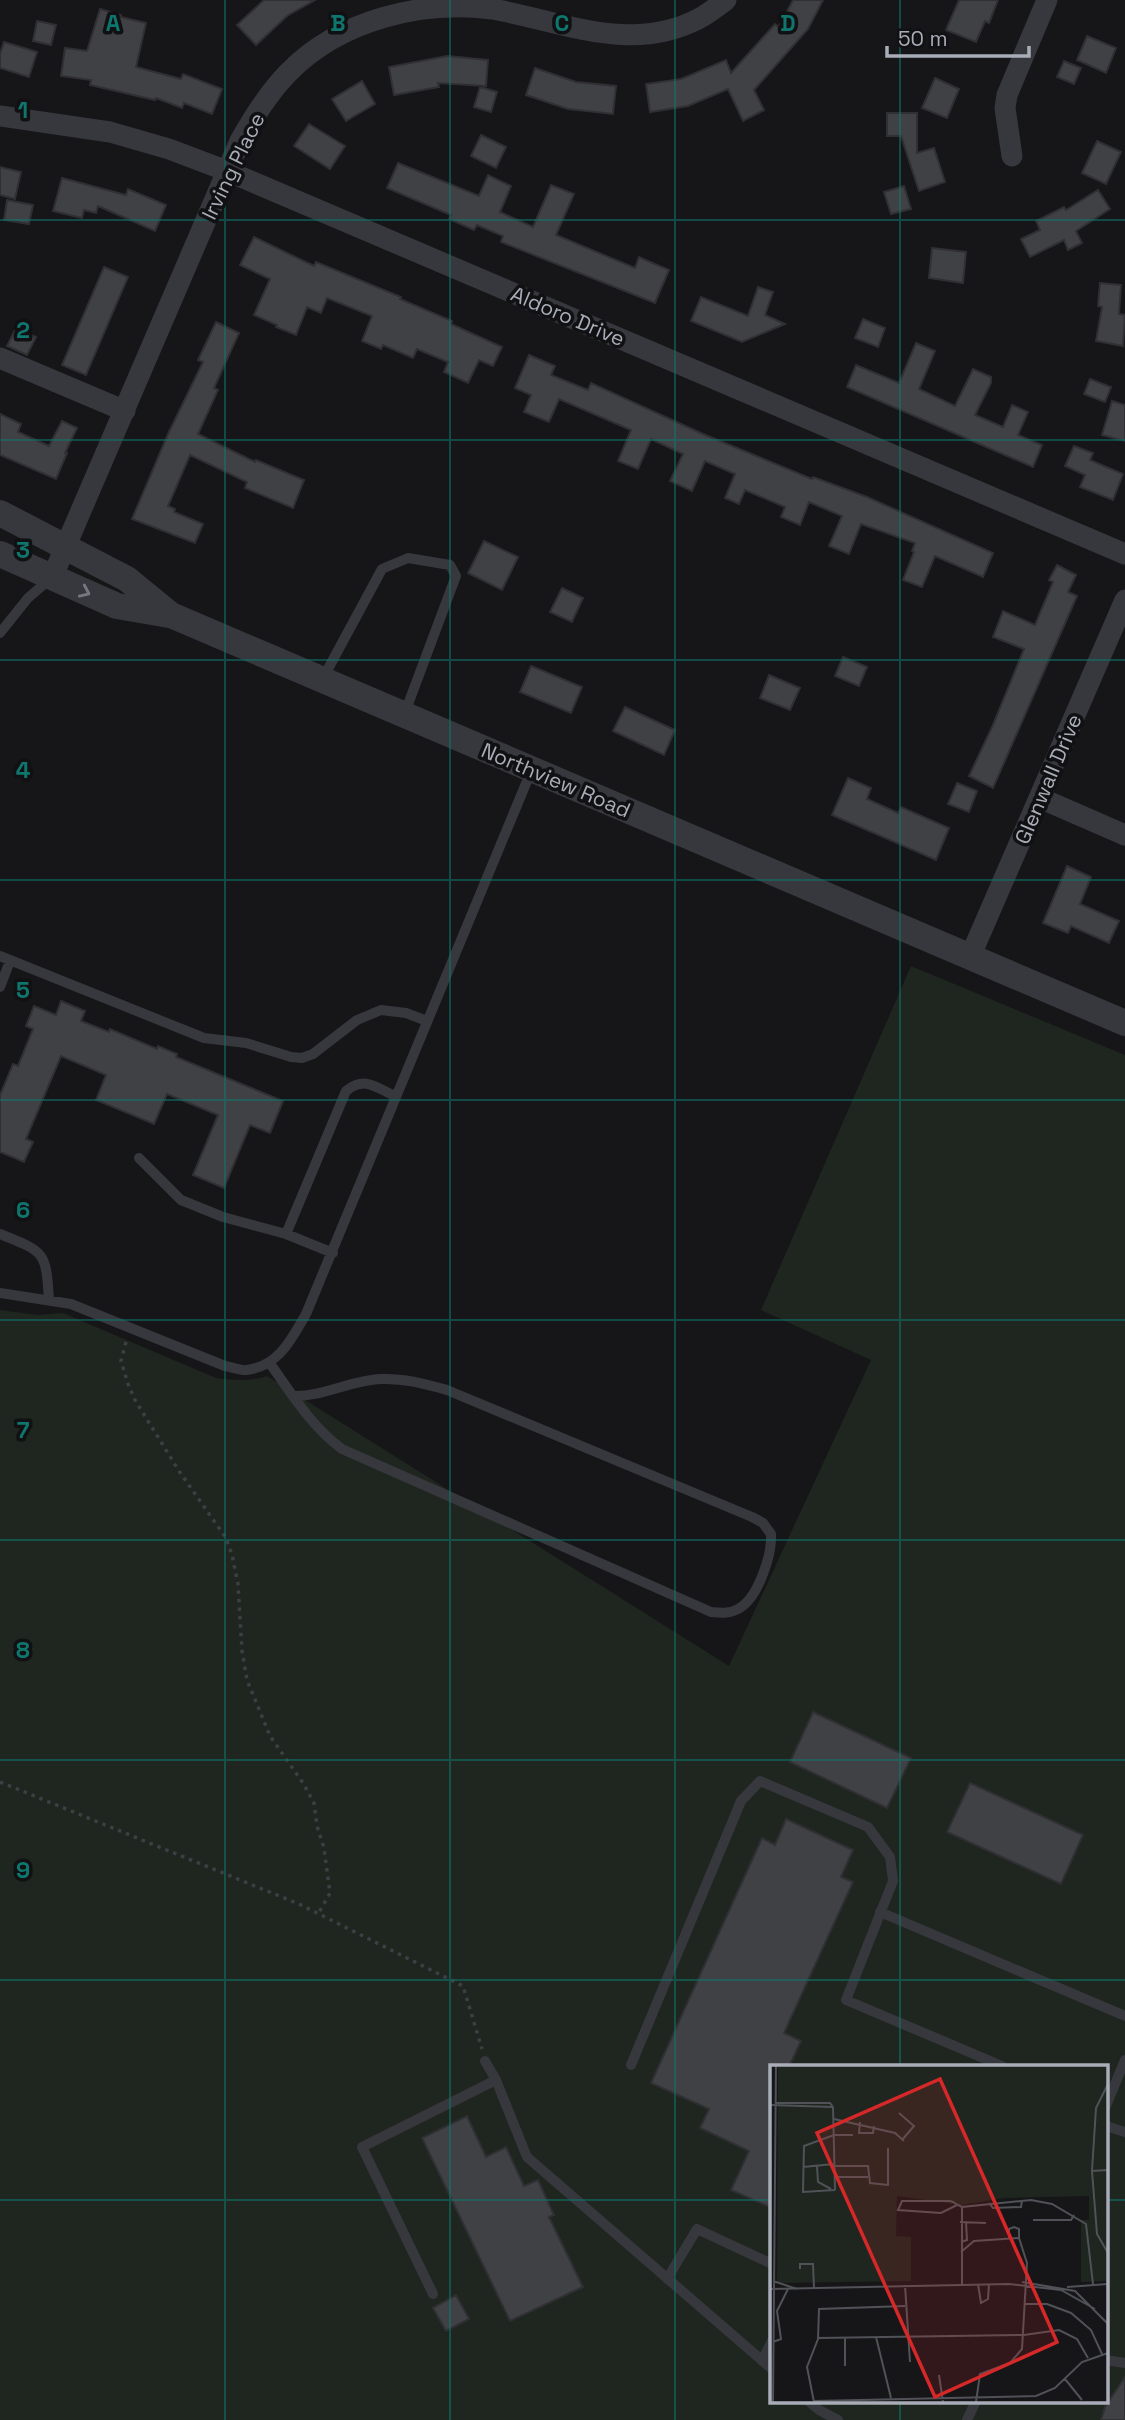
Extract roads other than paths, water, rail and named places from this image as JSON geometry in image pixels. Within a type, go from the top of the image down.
[{"type":"street","name":"Irving Place","points":[[52,578],[227,171],[255,114],[291,70],[320,46],[360,24],[430,7],[491,9],[585,32],[641,36],[669,30],[700,18],[726,0]]},
{"type":"street","points":[[1012,156],[1007,95],[1047,0]]},
{"type":"street","name":"Aldoro Drive","points":[[0,116],[110,132],[169,149],[227,171],[1125,554]]},
{"type":"street","points":[[0,358],[125,411]]},
{"type":"street","name":"Northview Road","points":[[0,513],[127,579],[171,615],[1125,1023]]},
{"type":"street","points":[[0,554],[117,606],[171,615]]},
{"type":"street","name":"Glenwall Drive","points":[[970,957],[1125,600]]},
{"type":"street","points":[[1040,798],[1125,835]]},
{"type":"lane","points":[[322,680],[382,569],[408,558],[450,565],[456,576],[404,715]]},
{"type":"lane","points":[[0,633],[28,598],[52,578]]},
{"type":"lane","points":[[0,1293],[71,1304],[225,1366],[246,1370],[280,1356],[306,1314],[532,769]]},
{"type":"lane","points":[[0,987],[5,959],[204,1038],[254,1045],[302,1058],[313,1054],[357,1020],[381,1010],[406,1013],[427,1021]]},
{"type":"lane","points":[[286,1234],[346,1091],[356,1083],[367,1083],[395,1096]]},
{"type":"lane","points":[[139,1158],[181,1200],[223,1217],[286,1234],[332,1252]]},
{"type":"lane","points":[[0,1234],[34,1248],[44,1258],[49,1300]]},
{"type":"lane","points":[[269,1362],[293,1396],[322,1432],[342,1449],[711,1612],[731,1612],[741,1608],[749,1600],[769,1557],[771,1534],[763,1523],[752,1517],[447,1390],[411,1380],[379,1379],[309,1397],[293,1396]]},
{"type":"lane","points":[[631,2065],[741,1801],[760,1781],[868,1827],[890,1857],[893,1881],[846,2000],[997,2065]]},
{"type":"lane","points":[[880,1912],[1125,2016]]},
{"type":"lane","points":[[1108,2101],[1125,2060]]},
{"type":"lane","points":[[485,2061],[496,2080],[527,2157],[770,2367]]},
{"type":"lane","points":[[433,2294],[362,2147],[496,2080]]},
{"type":"lane","points":[[1108,2127],[1125,2132]]},
{"type":"lane","points":[[667,2279],[697,2230],[770,2263]]},
{"type":"lane","points":[[762,2361],[770,2346]]},
{"type":"lane","points":[[809,2402],[838,2420]]},
{"type":"lane","points":[[967,2420],[976,2402]]}]
